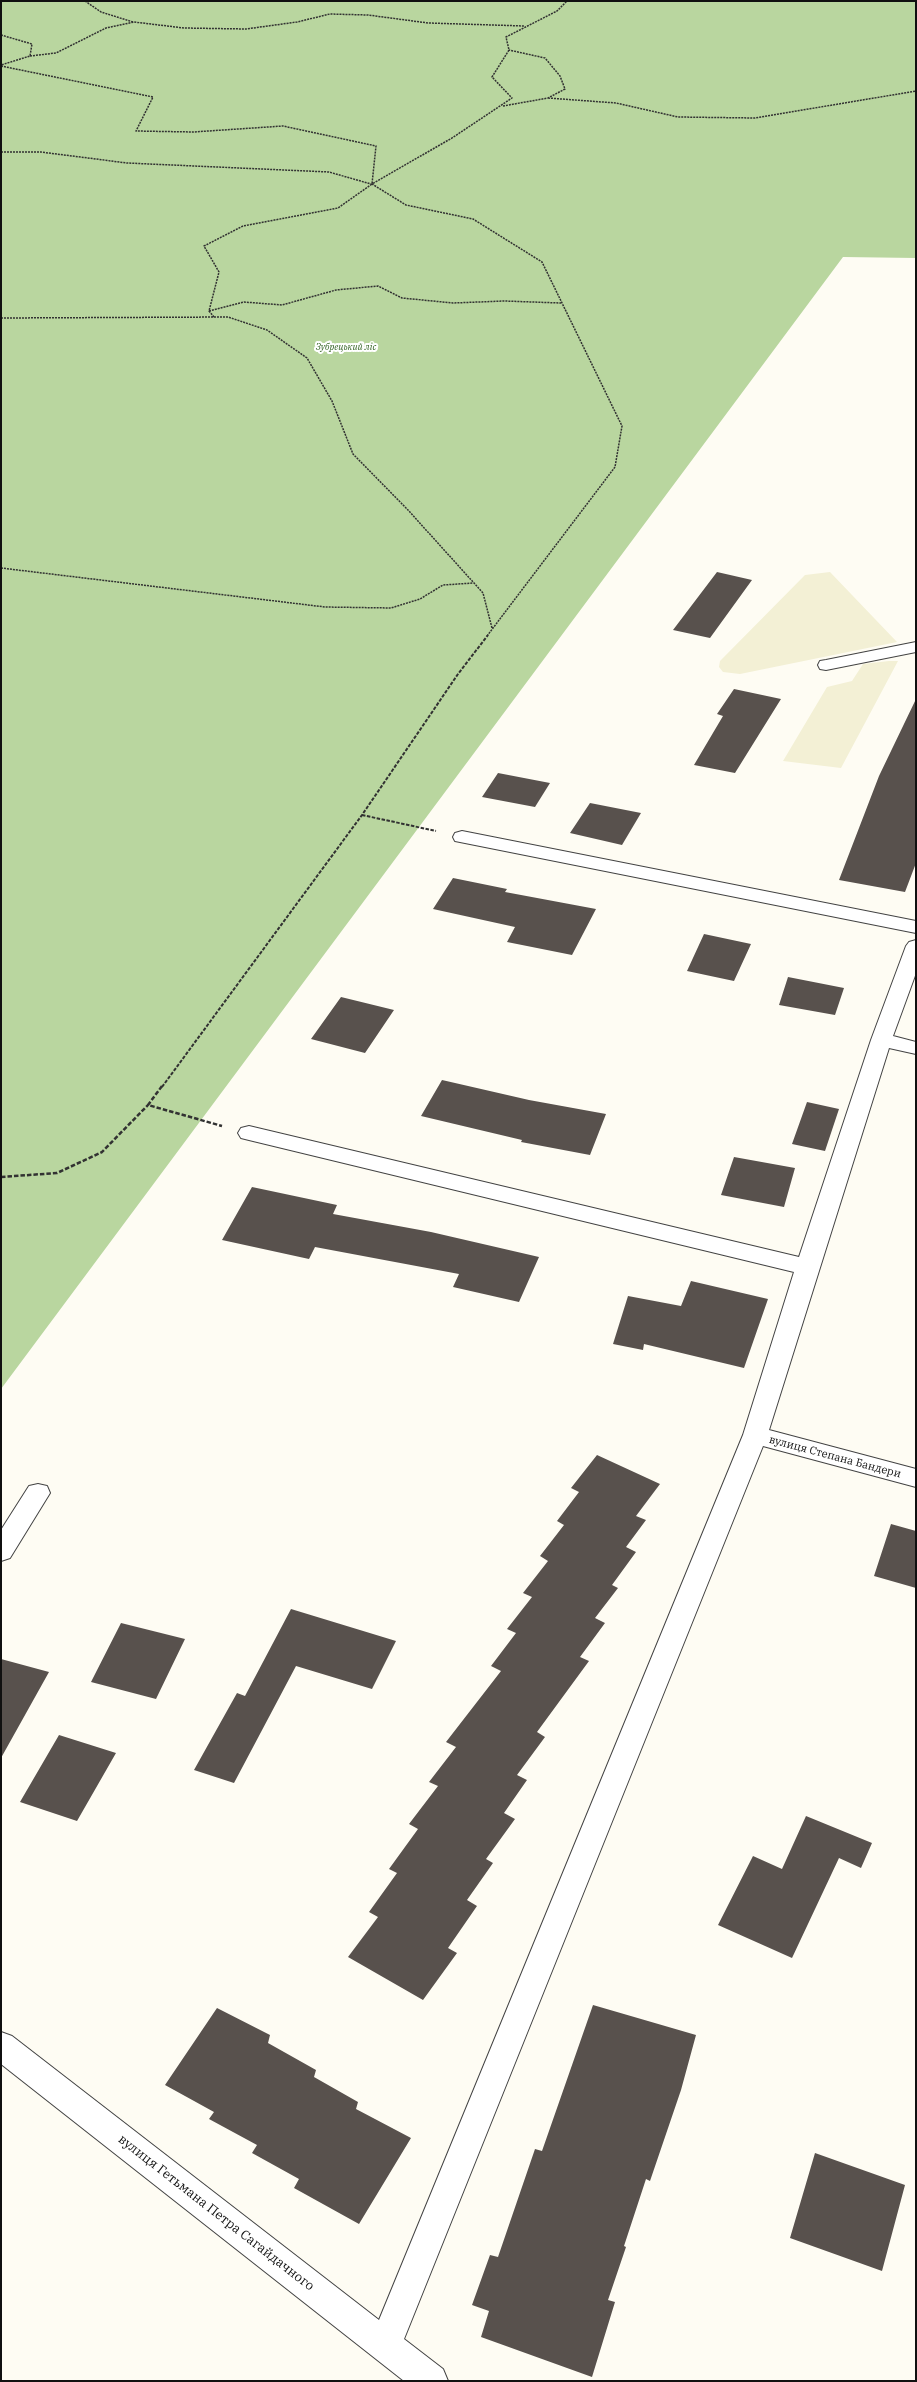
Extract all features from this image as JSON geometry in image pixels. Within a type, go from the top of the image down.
[{"type":"street","points":[[826,665],[916,647]]},
{"type":"street","points":[[462,837],[916,927]]},
{"type":"street","points":[[385,2345],[754,1435],[881,1040],[916,946]]},
{"type":"street","points":[[881,1040],[916,1048]]},
{"type":"street","points":[[249,1133],[807,1267]]},
{"type":"street","name":"вулиця Степана Бандери","points":[[754,1435],[916,1478]]},
{"type":"street","points":[[1,1551],[38,1493]]},
{"type":"street","name":"вулиця Гетьмана Петра Сагайдачного","points":[[1,2046],[431,2381]]},
{"type":"path","points":[[84,1],[101,12],[134,22],[184,28],[246,29],[297,22],[330,14],[368,15],[428,23],[524,26]]},
{"type":"path","points":[[209,311],[219,272],[204,246],[243,226],[338,208],[372,184],[452,138],[501,106],[512,98],[492,77],[509,50],[506,37],[524,26],[557,11],[567,1]]},
{"type":"path","points":[[1,66],[30,56],[56,53],[106,28],[134,22]]},
{"type":"path","points":[[1,35],[10,36],[32,44],[30,56]]},
{"type":"path","points":[[509,50],[545,58],[560,76],[565,89],[548,98]]},
{"type":"path","points":[[1,66],[153,97],[136,131],[193,132],[283,126],[309,130],[376,146],[372,184]]},
{"type":"path","points":[[501,106],[548,98],[616,103],[678,117],[755,118],[836,106],[916,91]]},
{"type":"path","points":[[1,152],[41,152],[127,163],[329,172],[372,184],[406,205],[473,219],[542,262],[622,426],[615,468],[458,674],[362,814],[148,1105],[102,1152],[58,1173],[1,1177]]},
{"type":"path","points":[[209,311],[244,302],[282,305],[336,290],[378,286],[402,298],[453,303],[504,301],[561,303]]},
{"type":"path","points":[[209,311],[214,317]]},
{"type":"path","points":[[1,318],[228,317],[268,330],[307,358],[332,401],[353,454],[408,510],[483,593],[492,628]]},
{"type":"path","points":[[1,568],[325,607],[391,608],[420,599],[443,585],[473,583]]},
{"type":"path","points":[[362,814],[462,837]]},
{"type":"path","points":[[148,1105],[249,1133]]},
{"type":"shaded area","points":[[830,572],[897,642],[740,674],[723,672],[719,667],[720,661],[805,575]]},
{"type":"shaded area","points":[[898,661],[841,768],[783,761],[827,687],[852,681],[863,664]]},
{"type":"green space","name":"Зубрецький ліс","points":[[1,1],[916,1],[916,258],[843,257],[1,1389]]},
{"type":"building","points":[[717,572],[752,580],[710,638],[673,630]]},
{"type":"building","points":[[734,689],[781,699],[735,773],[694,765],[723,716],[717,714]]},
{"type":"building","points":[[916,699],[916,863],[905,892],[839,880],[879,776]]},
{"type":"building","points":[[498,773],[550,783],[535,807],[482,797]]},
{"type":"building","points":[[590,803],[641,813],[622,845],[570,833]]},
{"type":"building","points":[[453,878],[507,889],[505,892],[596,909],[572,955],[507,942],[515,927],[433,909]]},
{"type":"building","points":[[704,934],[751,944],[734,981],[687,971]]},
{"type":"building","points":[[788,977],[844,988],[835,1015],[779,1005]]},
{"type":"building","points":[[341,997],[394,1010],[365,1053],[311,1039]]},
{"type":"building","points":[[442,1080],[529,1100],[606,1114],[590,1155],[521,1142],[522,1140],[421,1116]]},
{"type":"building","points":[[807,1102],[839,1109],[825,1151],[792,1144]]},
{"type":"building","points":[[734,1157],[795,1168],[784,1207],[721,1195]]},
{"type":"building","points":[[252,1187],[337,1205],[333,1214],[431,1232],[539,1257],[519,1302],[453,1287],[459,1274],[315,1247],[309,1259],[222,1240]]},
{"type":"building","points":[[691,1281],[768,1299],[744,1368],[644,1344],[643,1350],[613,1344],[628,1296],[681,1306]]},
{"type":"building","points":[[597,1455],[660,1484],[636,1516],[646,1520],[626,1547],[636,1552],[612,1585],[618,1588],[595,1618],[605,1623],[580,1657],[589,1661],[537,1732],[545,1737],[517,1775],[527,1780],[504,1813],[515,1819],[486,1859],[493,1863],[467,1900],[477,1906],[448,1948],[457,1953],[423,2000],[348,1957],[378,1917],[369,1912],[397,1873],[389,1869],[418,1829],[409,1824],[438,1786],[429,1782],[456,1747],[446,1742],[501,1671],[491,1666],[516,1633],[507,1629],[532,1597],[523,1593],[548,1561],[540,1556],[564,1525],[557,1521],[579,1492],[571,1488]]},
{"type":"building","points":[[891,1524],[916,1531],[916,1588],[874,1576]]},
{"type":"building","points":[[291,1609],[396,1641],[372,1689],[296,1666],[234,1783],[194,1770],[237,1693],[245,1696]]},
{"type":"building","points":[[121,1623],[185,1639],[156,1699],[91,1682]]},
{"type":"building","points":[[1,1659],[49,1672],[1,1758]]},
{"type":"building","points":[[59,1735],[116,1753],[77,1821],[20,1802]]},
{"type":"building","points":[[806,1816],[872,1843],[861,1868],[839,1858],[792,1958],[718,1925],[753,1856],[782,1869]]},
{"type":"building","points":[[593,2005],[696,2035],[681,2090],[650,2181],[646,2179],[624,2246],[626,2247],[608,2300],[615,2302],[592,2377],[481,2337],[489,2311],[472,2305],[490,2255],[498,2257],[535,2149],[542,2151]]},
{"type":"building","points":[[217,2008],[270,2035],[268,2043],[316,2070],[314,2077],[358,2102],[356,2109],[411,2138],[359,2224],[294,2188],[299,2179],[252,2153],[257,2145],[209,2119],[214,2112],[165,2085]]},
{"type":"building","points":[[815,2153],[905,2185],[882,2271],[790,2238]]}]
